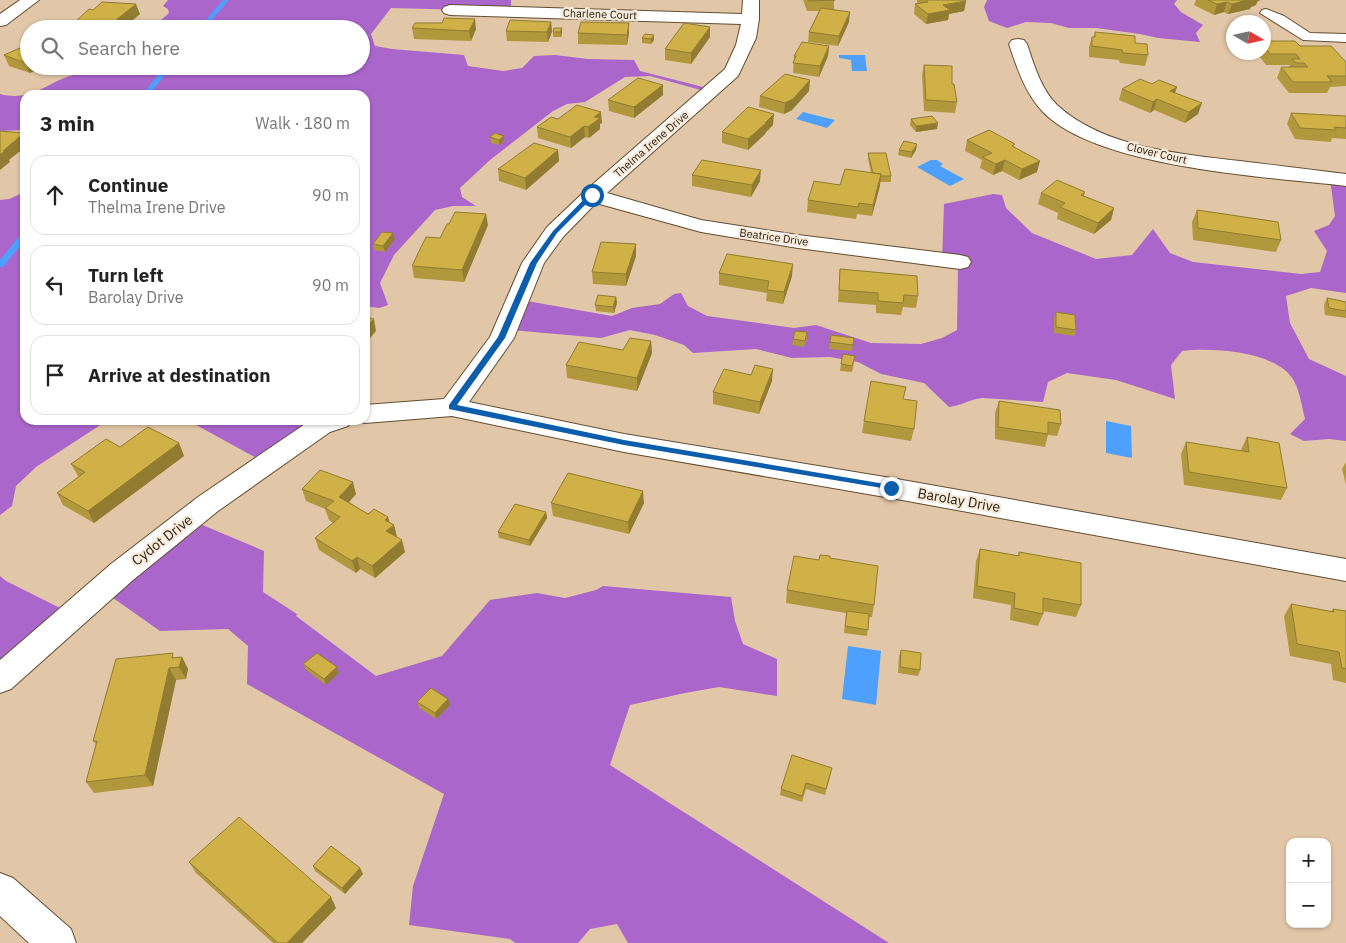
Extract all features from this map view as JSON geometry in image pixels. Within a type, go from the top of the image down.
[{"type":"street","points":[[0,20],[30,0]]},
{"type":"street","name":"Charlene Court","points":[[450,10],[751,9]]},
{"type":"street","name":"Thelma Irene Drive","points":[[452,407],[502,338],[533,263],[555,232],[592,195],[732,72],[744,50],[751,30],[751,9]]},
{"type":"street","name":"Clover Court","points":[[1018,44],[1033,86],[1051,109],[1076,127],[1108,141],[1179,159],[1346,180]]},
{"type":"street","name":"Beatrice Drive","points":[[592,195],[650,213],[700,225],[750,234],[960,262]]},
{"type":"street","name":"Barolay Drive","points":[[370,414],[452,407],[624,443],[891,488],[1346,570]]},
{"type":"street","name":"Cydot Drive","points":[[0,680],[122,572],[208,504],[324,425]]},
{"type":"street","points":[[0,891],[57,943]]},
{"type":"lane","points":[[1266,13],[1280,18],[1307,37],[1346,38]]},
{"type":"shaded area","points":[[168,0],[511,0],[511,9],[507,11],[391,8],[371,34],[375,46],[464,55],[468,66],[503,71],[522,68],[534,56],[555,55],[588,59],[634,60],[640,71],[711,89],[708,92],[650,76],[625,77],[585,102],[567,104],[553,111],[490,160],[460,188],[462,197],[476,206],[453,206],[435,210],[394,255],[380,283],[388,305],[379,308],[370,307],[370,90],[39,90],[73,75],[370,75],[370,20],[161,20],[169,13],[168,9],[163,6]]},
{"type":"shaded area","points":[[987,0],[1177,0],[1174,4],[1181,12],[1203,25],[1196,33],[1200,42],[1158,38],[1096,28],[1069,28],[1051,23],[1026,22],[1007,28],[989,21],[984,7]]},
{"type":"shaded area","points":[[0,94],[20,96],[20,130],[0,131]]},
{"type":"shaded area","points":[[1330,179],[1346,180],[1346,293],[1311,288],[1286,296],[1290,323],[1309,359],[1346,376],[1346,441],[1329,439],[1304,441],[1290,434],[1305,419],[1294,381],[1286,371],[1274,363],[1243,353],[1210,350],[1182,351],[1171,365],[1175,399],[1116,380],[1067,373],[1048,382],[1043,402],[982,398],[949,407],[924,383],[881,374],[858,362],[830,357],[792,358],[756,349],[693,353],[684,345],[655,335],[630,330],[601,338],[511,330],[521,300],[612,316],[632,308],[660,304],[674,294],[681,293],[688,306],[707,316],[794,328],[816,325],[871,343],[921,344],[942,338],[957,330],[958,268],[942,261],[944,204],[993,194],[1002,195],[1006,208],[1032,233],[1096,259],[1132,255],[1153,229],[1170,253],[1193,262],[1301,274],[1320,272],[1327,251],[1314,231],[1329,225],[1335,216]]},
{"type":"shaded area","points":[[20,194],[20,425],[100,425],[36,467],[16,486],[12,506],[0,515],[0,200],[9,199]]},
{"type":"shaded area","points":[[196,425],[306,425],[260,460]]},
{"type":"shaded area","points":[[193,521],[264,551],[263,592],[297,614],[296,616],[376,676],[442,656],[490,600],[537,593],[565,598],[596,590],[603,586],[731,597],[735,621],[743,644],[777,659],[777,696],[719,687],[630,705],[610,765],[889,943],[628,943],[617,924],[590,929],[578,943],[515,943],[510,939],[409,925],[413,886],[444,794],[247,684],[248,646],[228,629],[160,631],[106,593]]},
{"type":"shaded area","points":[[0,576],[6,581],[72,614],[0,682]]},
{"type":"water","points":[[839,55],[865,55],[867,71],[852,71],[851,60],[839,58]]},
{"type":"water","points":[[803,112],[835,120],[827,128],[796,119]]},
{"type":"water","points":[[931,160],[937,160],[943,164],[940,166],[964,179],[950,186],[917,167]]},
{"type":"water","points":[[1106,421],[1131,426],[1132,458],[1106,453]]},
{"type":"water","points":[[848,646],[881,651],[876,705],[842,699]]},
{"type":"building","points":[[926,0],[966,1],[943,5],[950,10],[928,14],[915,4],[928,2]]},
{"type":"building","points":[[1208,0],[1247,0],[1232,4],[1227,2],[1217,4]]},
{"type":"building","points":[[102,2],[136,4],[116,20],[77,20],[89,9],[93,10]]},
{"type":"building","points":[[821,8],[850,12],[839,36],[809,32]]},
{"type":"building","points":[[444,18],[475,19],[469,31],[412,28],[415,23],[442,23]]},
{"type":"building","points":[[510,20],[551,22],[547,32],[506,31]]},
{"type":"building","points":[[581,22],[629,23],[627,35],[578,33]]},
{"type":"building","points":[[684,23],[710,27],[691,53],[665,49]]},
{"type":"building","points":[[554,28],[562,28],[560,32],[553,32]]},
{"type":"building","points":[[1095,32],[1135,36],[1135,43],[1147,44],[1148,55],[1123,53],[1122,50],[1092,46],[1092,37],[1095,37]]},
{"type":"building","points":[[645,34],[654,35],[651,39],[642,38]]},
{"type":"building","points":[[1271,41],[1295,41],[1300,46],[1331,46],[1346,62],[1346,76],[1327,76],[1332,82],[1293,82],[1281,67],[1308,67],[1304,63],[1296,63],[1292,59],[1300,59],[1296,54],[1271,54]]},
{"type":"building","points":[[802,42],[829,46],[820,66],[793,63],[796,56],[794,56]]},
{"type":"building","points":[[20,48],[20,61],[4,55]]},
{"type":"building","points":[[924,65],[952,66],[952,84],[954,84],[957,102],[926,100]]},
{"type":"building","points":[[785,74],[810,80],[793,99],[785,103],[760,96]]},
{"type":"building","points":[[638,78],[663,85],[634,107],[608,100]]},
{"type":"building","points":[[1140,79],[1152,84],[1159,80],[1177,87],[1170,91],[1202,103],[1189,112],[1157,99],[1153,102],[1122,89]]},
{"type":"building","points":[[577,105],[601,112],[594,117],[600,118],[588,127],[584,126],[570,137],[537,127],[551,117],[558,119]]},
{"type":"building","points":[[748,107],[774,114],[748,139],[722,132]]},
{"type":"building","points":[[1291,113],[1346,116],[1346,128],[1334,127],[1336,130],[1300,128]]},
{"type":"building","points":[[932,116],[938,123],[916,126],[911,119]]},
{"type":"building","points":[[989,130],[1015,144],[1012,146],[1040,161],[1022,169],[1005,160],[996,164],[982,157],[992,153],[967,140]]},
{"type":"building","points":[[0,131],[20,133],[20,136],[0,155]]},
{"type":"building","points":[[495,133],[504,136],[499,140],[490,137]]},
{"type":"building","points":[[904,141],[917,144],[912,152],[899,150]]},
{"type":"building","points":[[534,143],[558,150],[525,178],[498,169]]},
{"type":"building","points":[[868,153],[886,153],[891,176],[881,176],[881,174],[873,173]]},
{"type":"building","points":[[702,160],[761,170],[752,185],[692,175]]},
{"type":"building","points":[[845,169],[881,174],[873,205],[859,203],[858,207],[808,200],[814,181],[840,185]]},
{"type":"building","points":[[1057,180],[1085,192],[1081,195],[1114,208],[1098,223],[1060,207],[1065,203],[1041,193]]},
{"type":"building","points":[[1197,210],[1278,222],[1281,240],[1198,228]]},
{"type":"building","points":[[455,212],[486,214],[462,270],[412,266],[426,237],[440,238]]},
{"type":"building","points":[[382,232],[393,233],[383,246],[373,244]]},
{"type":"building","points":[[601,242],[636,244],[626,274],[592,272]]},
{"type":"building","points":[[727,254],[793,264],[784,292],[767,290],[769,281],[719,273]]},
{"type":"building","points":[[840,269],[917,276],[918,296],[904,295],[903,303],[878,301],[878,293],[839,290]]},
{"type":"building","points":[[598,295],[616,297],[613,307],[595,305]]},
{"type":"building","points":[[1327,298],[1346,302],[1346,311],[1329,308]]},
{"type":"building","points":[[1056,312],[1075,315],[1076,330],[1056,327]]},
{"type":"building","points":[[795,331],[807,332],[805,341],[793,339]]},
{"type":"building","points":[[831,335],[854,338],[853,345],[830,342]]},
{"type":"building","points":[[630,338],[651,341],[637,378],[566,365],[579,342],[623,350]]},
{"type":"building","points":[[843,354],[855,356],[852,366],[841,364]]},
{"type":"building","points":[[755,365],[773,369],[760,402],[713,392],[724,369],[751,375]]},
{"type":"building","points":[[871,381],[906,387],[903,399],[917,401],[914,429],[864,421]]},
{"type":"building","points":[[999,401],[1060,410],[1061,424],[1048,422],[1048,434],[998,427]]},
{"type":"building","points":[[148,427],[179,443],[88,511],[57,493],[85,472],[71,464],[106,439],[120,447]]},
{"type":"building","points":[[1247,437],[1279,443],[1287,488],[1189,472],[1186,442],[1249,452]]},
{"type":"building","points":[[320,470],[353,482],[339,497],[368,514],[374,509],[388,517],[385,520],[394,525],[386,531],[402,540],[372,566],[357,557],[352,561],[315,538],[340,517],[325,508],[334,501],[302,489]]},
{"type":"building","points":[[568,473],[643,491],[628,522],[551,503]]},
{"type":"building","points":[[515,504],[546,512],[529,540],[498,532]]},
{"type":"building","points":[[980,549],[1019,556],[1019,552],[1081,563],[1081,605],[1043,598],[1043,614],[1014,608],[1015,593],[977,586]]},
{"type":"building","points":[[820,555],[878,566],[874,605],[787,590],[794,556],[819,560]]},
{"type":"building","points":[[1291,604],[1334,612],[1333,609],[1346,611],[1346,669],[1342,668],[1339,652],[1297,644]]},
{"type":"building","points":[[847,611],[869,614],[868,630],[845,626]]},
{"type":"building","points":[[901,650],[921,653],[920,670],[900,667]]},
{"type":"building","points":[[173,653],[172,658],[182,657],[179,667],[169,668],[145,775],[86,782],[97,741],[93,741],[116,659]]},
{"type":"building","points":[[317,653],[337,667],[324,679],[303,664]]},
{"type":"building","points":[[431,688],[448,699],[435,713],[417,702]]},
{"type":"building","points":[[792,755],[832,768],[826,789],[806,783],[802,796],[781,789]]},
{"type":"building","points":[[239,817],[331,897],[287,943],[278,943],[189,862]]},
{"type":"building","points":[[331,846],[360,868],[342,888],[313,866]]},
{"type":"waterway","points":[[209,20],[226,0]]},
{"type":"waterway","points":[[149,90],[162,75]]},
{"type":"waterway","points":[[0,265],[20,241]]},
{"type":"route","points":[[592,195],[555,232],[533,263],[502,338],[452,407],[624,443],[891,488]]}]
